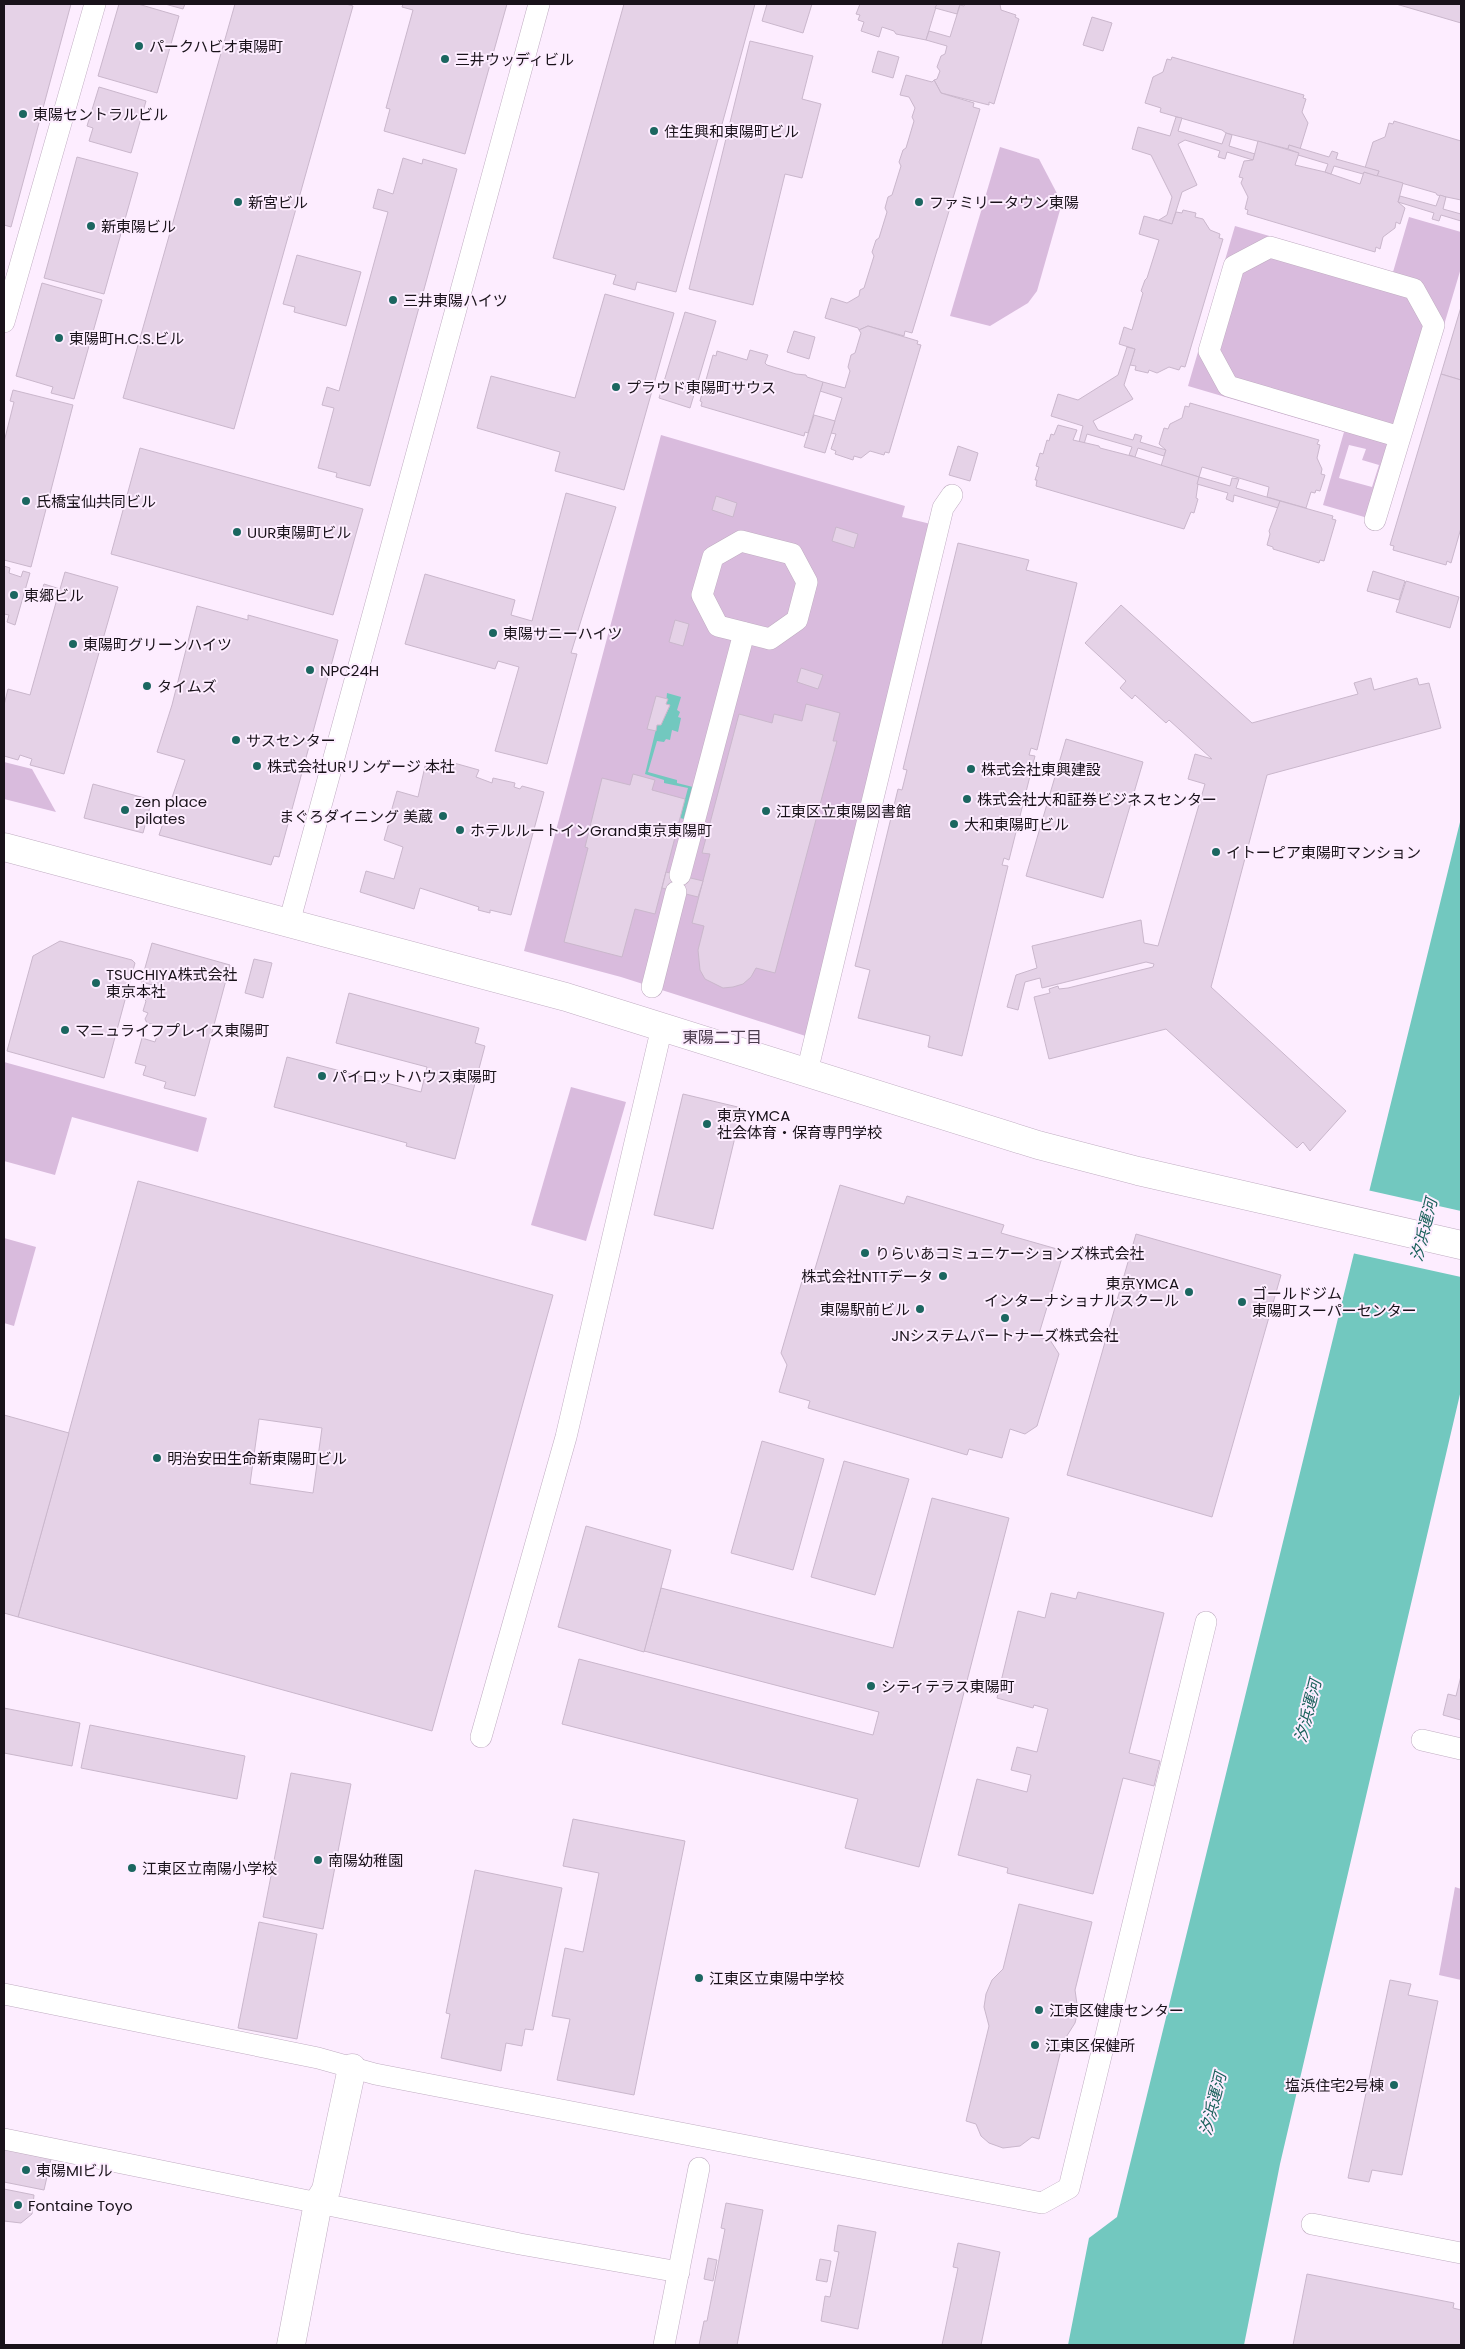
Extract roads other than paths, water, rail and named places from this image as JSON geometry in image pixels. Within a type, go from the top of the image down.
[{"type":"street","points":[[4,322],[95,4]]},
{"type":"street","points":[[289,923],[540,4]]},
{"type":"street","points":[[1375,520],[1434,325],[1414,289],[1270,247],[1234,266],[1209,351],[1228,386],[1400,437]]},
{"type":"street","points":[[807,1072],[943,508],[952,495]]},
{"type":"street","points":[[741,541],[792,554],[807,566],[807,582],[797,620],[770,640],[744,632],[718,626],[702,595],[713,556],[720,544],[741,541]]},
{"type":"street","points":[[652,986],[744,632]]},
{"type":"street","points":[[4,847],[566,997],[1038,1145],[1138,1171],[1461,1245]]},
{"type":"street","points":[[481,1738],[566,1437],[662,1027]]},
{"type":"street","points":[[4,1994],[318,2058],[375,2074],[1042,2203],[1069,2188],[1206,1622]]},
{"type":"street","points":[[1422,1740],[1461,1749]]},
{"type":"street","points":[[291,2345],[318,2203],[326,2190],[352,2068]]},
{"type":"street","points":[[4,2139],[520,2244],[679,2272]]},
{"type":"street","points":[[664,2345],[699,2168]]},
{"type":"street","points":[[1312,2224],[1461,2253]]},
{"type":"water","points":[[667,693],[681,697],[677,710],[680,712],[678,717],[681,718],[678,732],[672,730],[670,740],[666,739],[664,742],[657,741],[648,772],[677,780],[677,783],[693,787],[684,819],[680,818],[688,788],[664,783],[664,780],[645,774],[657,725],[661,725],[670,706],[666,704]]},
{"type":"water","name":"汐浜運河","points":[[1461,818],[1461,1390],[1280,2164],[1244,2345],[1068,2345],[1089,2238],[1117,2217]]},
{"type":"place","name":"パークハビオ東陽町","points":[[139,46]]},
{"type":"place","name":"三井ウッディビル","points":[[445,59]]},
{"type":"place","name":"東陽セントラルビル","points":[[23,114]]},
{"type":"place","name":"住生興和東陽町ビル","points":[[654,131]]},
{"type":"place","name":"新宮ビル","points":[[238,202]]},
{"type":"place","name":"ファミリータウン東陽","points":[[919,202]]},
{"type":"place","name":"新東陽ビル","points":[[91,226]]},
{"type":"place","name":"三井東陽ハイツ","points":[[393,300]]},
{"type":"place","name":"東陽町H.C.S.ビル","points":[[59,338]]},
{"type":"place","name":"プラウド東陽町サウス","points":[[616,387]]},
{"type":"place","name":"氏橋宝仙共同ビル","points":[[26,501]]},
{"type":"place","name":"UUR東陽町ビル","points":[[237,532]]},
{"type":"place","name":"東郷ビル","points":[[14,595]]},
{"type":"place","name":"東陽サニーハイツ","points":[[493,633]]},
{"type":"place","name":"東陽町グリーンハイツ","points":[[73,644]]},
{"type":"place","name":"NPC24H","points":[[310,670]]},
{"type":"place","name":"タイムズ","points":[[147,686]]},
{"type":"place","name":"サスセンター","points":[[236,740]]},
{"type":"place","name":"株式会社URリンゲージ 本社","points":[[257,766]]},
{"type":"place","name":"株式会社東興建設","points":[[971,769]]},
{"type":"place","name":"株式会社大和証券ビジネスセンター","points":[[967,799]]},
{"type":"place","name":"zen place pilates","points":[[125,810]]},
{"type":"place","name":"江東区立東陽図書館","points":[[766,811]]},
{"type":"place","name":"まぐろダイニング 美蔵","points":[[443,816]]},
{"type":"place","name":"大和東陽町ビル","points":[[954,824]]},
{"type":"place","name":"ホテルルートインGrand東京東陽町","points":[[460,830]]},
{"type":"place","name":"イトーピア東陽町マンション","points":[[1216,852]]},
{"type":"place","name":"TSUCHIYA株式会社 東京本社","points":[[96,983]]},
{"type":"place","name":"マニュライフプレイス東陽町","points":[[65,1030]]},
{"type":"place","name":"パイロットハウス東陽町","points":[[322,1076]]},
{"type":"place","name":"東京YMCA 社会体育・保育専門学校","points":[[707,1124]]},
{"type":"place","name":"りらいあコミュニケーションズ株式会社","points":[[865,1253]]},
{"type":"place","name":"株式会社NTTデータ","points":[[943,1276]]},
{"type":"place","name":"東京YMCA インターナショナルスクール","points":[[1189,1292]]},
{"type":"place","name":"ゴールドジム 東陽町スーパーセンター","points":[[1242,1302]]},
{"type":"place","name":"東陽駅前ビル","points":[[920,1309]]},
{"type":"place","name":"JNシステムパートナーズ株式会社","points":[[1005,1318]]},
{"type":"place","name":"明治安田生命新東陽町ビル","points":[[157,1458]]},
{"type":"place","name":"シティテラス東陽町","points":[[871,1686]]},
{"type":"place","name":"南陽幼稚園","points":[[318,1860]]},
{"type":"place","name":"江東区立南陽小学校","points":[[132,1868]]},
{"type":"place","name":"江東区立東陽中学校","points":[[699,1978]]},
{"type":"place","name":"江東区健康センター","points":[[1039,2010]]},
{"type":"place","name":"江東区保健所","points":[[1035,2045]]},
{"type":"place","name":"塩浜住宅2号棟","points":[[1394,2085]]},
{"type":"place","name":"東陽MIビル","points":[[26,2170]]},
{"type":"place","name":"Fontaine Toyo","points":[[18,2205]]},
{"type":"district","name":"東陽二丁目","points":[[722,1037]]}]
